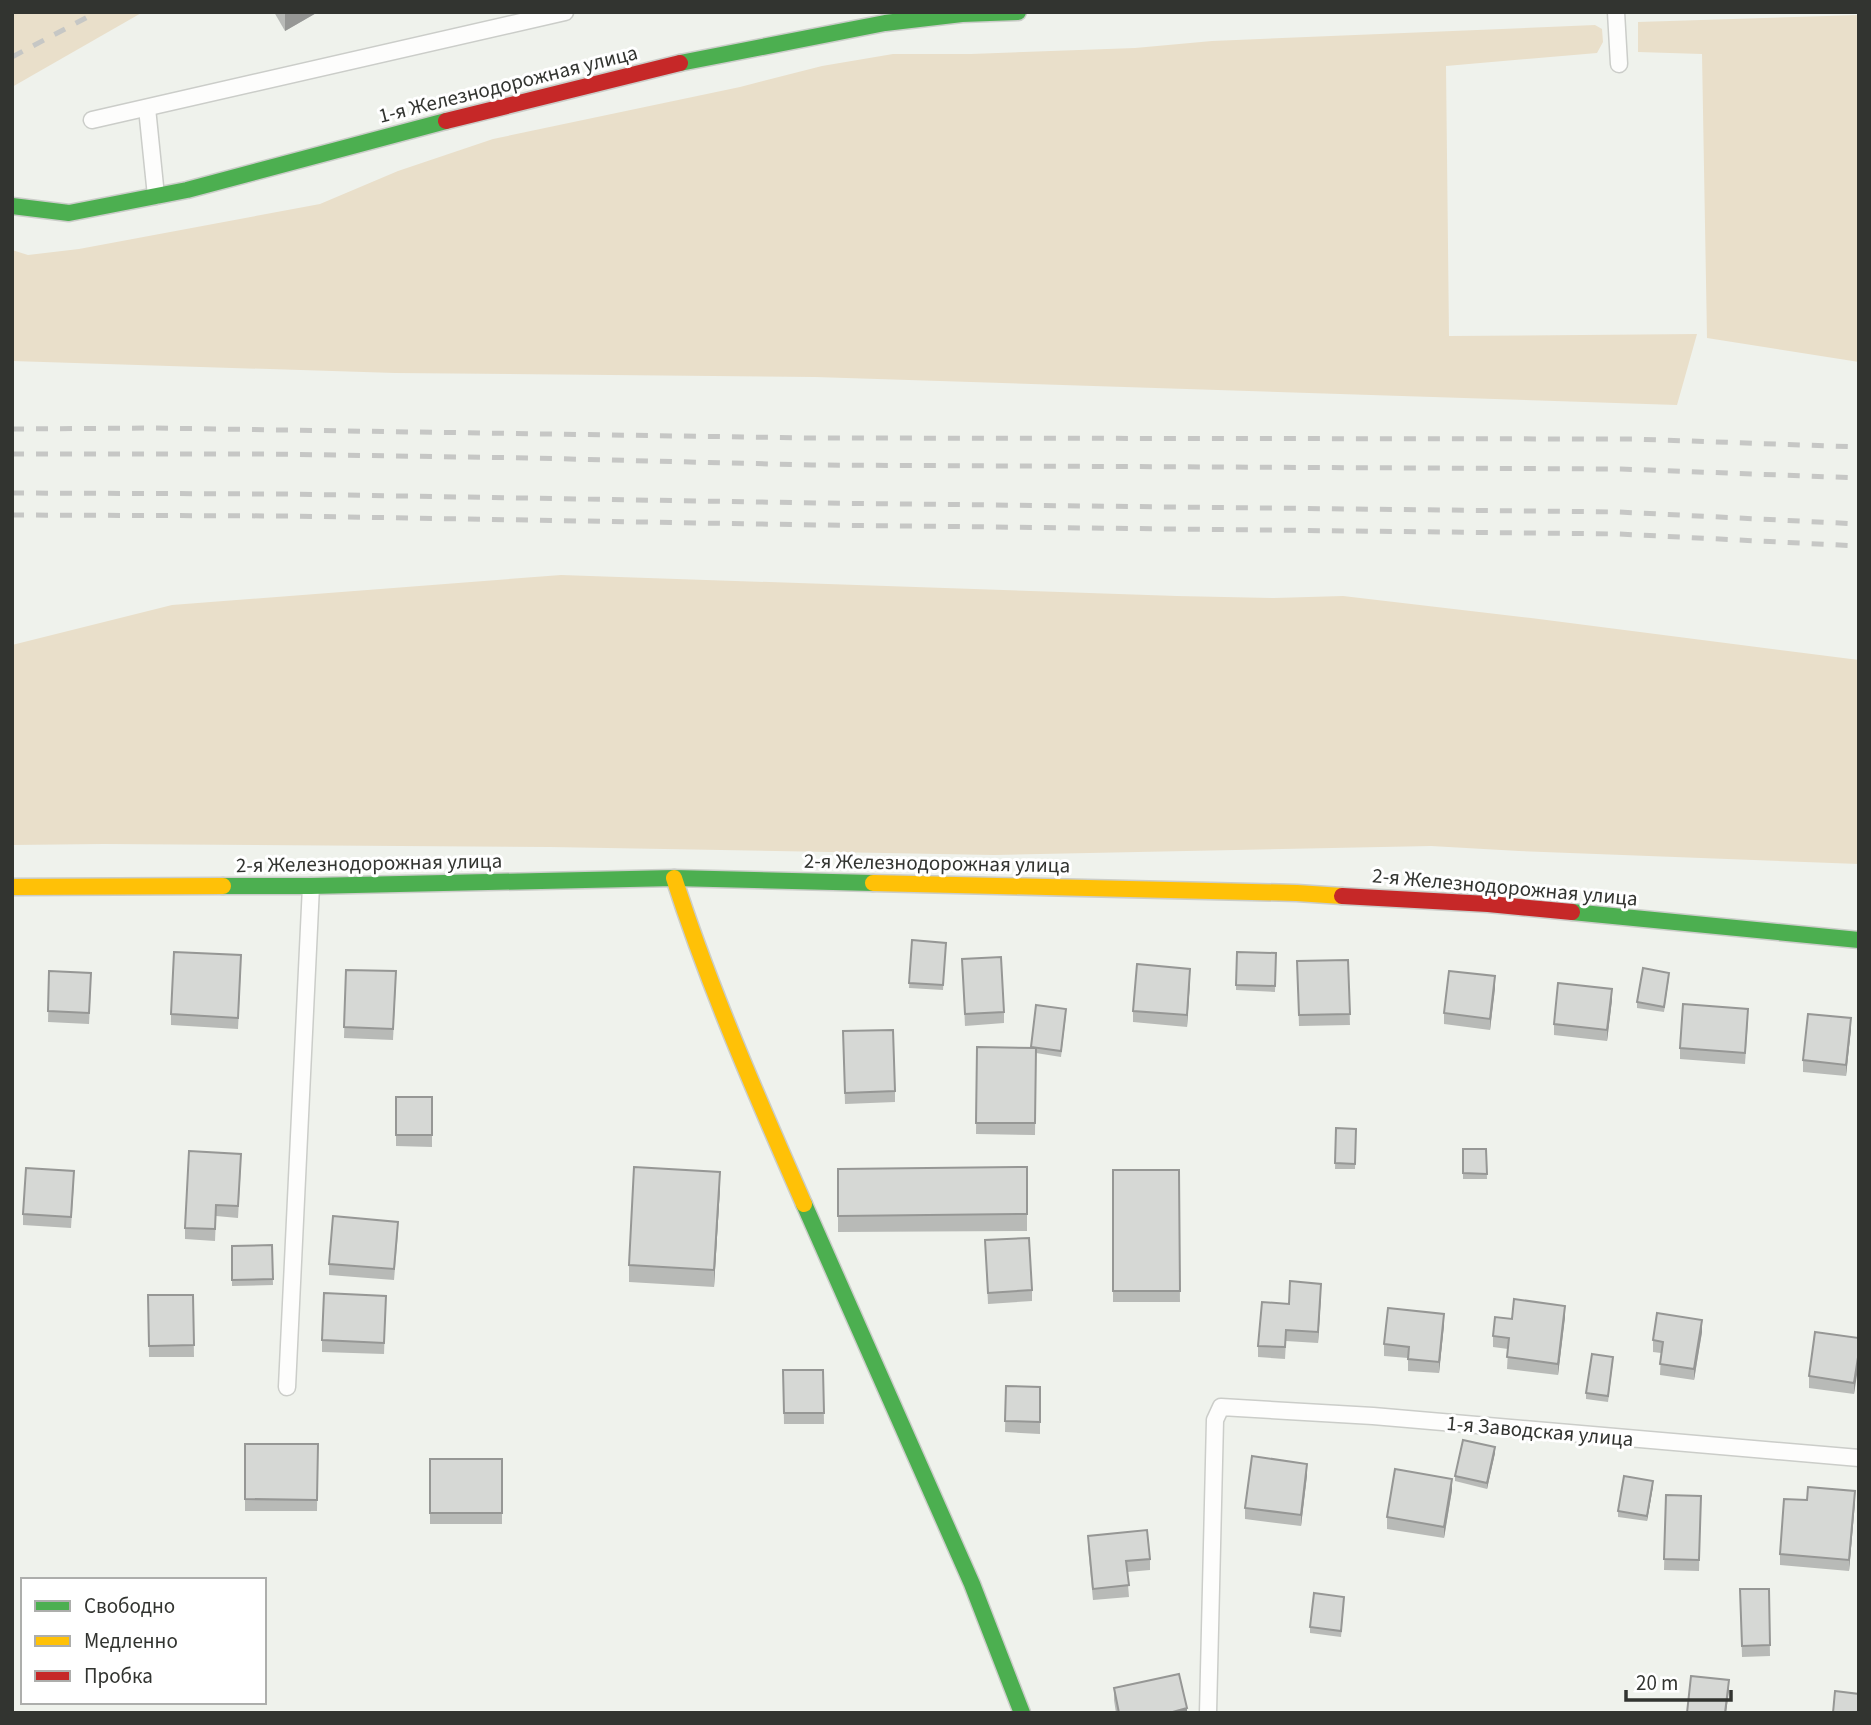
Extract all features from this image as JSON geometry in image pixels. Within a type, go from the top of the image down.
[{"type":"street","name":"1-я Железнодорожная улица","points":[[12,206],[69,213],[187,190],[508,104],[691,60],[828,33],[962,13],[1018,12]]},
{"type":"street","name":"2-я Железнодорожная улица","points":[[12,887],[311,886],[674,878],[1297,893],[1488,904],[1859,940]]},
{"type":"street","points":[[674,878],[713,989],[798,1191],[972,1584],[1022,1713]]},
{"type":"lane","points":[[92,120],[565,12]]},
{"type":"lane","points":[[1616,12],[1619,64]]},
{"type":"lane","points":[[147,107],[156,196]]},
{"type":"lane","points":[[287,1387],[311,886]]},
{"type":"lane","name":"1-я Заводская улица","points":[[1208,1713],[1214,1420],[1221,1407],[1373,1416],[1859,1458]]},
{"type":"shaded area","points":[[12,12],[143,12],[12,87]]},
{"type":"shaded area","points":[[1859,15],[1859,362],[1707,338],[1702,54],[1638,52],[1638,22]]},
{"type":"shaded area","points":[[1595,25],[1602,29],[1603,42],[1597,53],[1446,66],[1449,336],[1697,334],[1677,405],[815,377],[395,373],[12,361],[12,250],[28,255],[79,249],[320,204],[398,171],[493,139],[740,87],[822,66],[893,54],[1135,48],[1212,41]]},
{"type":"shaded area","points":[[561,575],[1177,596],[1343,596],[1859,660],[1859,864],[1431,846],[994,855],[550,847],[12,845],[12,645],[172,605]]},
{"type":"building","points":[[912,940],[946,943],[943,985],[909,983]]},
{"type":"building","points":[[174,952],[241,955],[238,1018],[171,1014]]},
{"type":"building","points":[[1237,952],[1276,953],[1275,986],[1236,985]]},
{"type":"building","points":[[1001,957],[1004,1012],[965,1014],[962,959]]},
{"type":"building","points":[[1348,960],[1350,1014],[1299,1015],[1297,961]]},
{"type":"building","points":[[1137,964],[1190,969],[1187,1015],[1133,1011]]},
{"type":"building","points":[[1643,968],[1669,973],[1664,1007],[1637,1002]]},
{"type":"building","points":[[346,970],[396,971],[393,1029],[344,1027]]},
{"type":"building","points":[[49,971],[91,973],[89,1013],[48,1011]]},
{"type":"building","points":[[1449,971],[1495,976],[1490,1019],[1444,1013]]},
{"type":"building","points":[[1558,983],[1612,989],[1607,1030],[1554,1024]]},
{"type":"building","points":[[1683,1004],[1748,1009],[1745,1053],[1680,1048]]},
{"type":"building","points":[[1036,1005],[1066,1009],[1061,1051],[1031,1047]]},
{"type":"building","points":[[1808,1014],[1851,1018],[1846,1065],[1803,1060]]},
{"type":"building","points":[[893,1030],[895,1091],[845,1093],[843,1031]]},
{"type":"building","points":[[977,1047],[1036,1048],[1035,1123],[976,1123]]},
{"type":"building","points":[[396,1097],[432,1097],[432,1135],[396,1135]]},
{"type":"building","points":[[1336,1128],[1356,1129],[1355,1164],[1335,1163]]},
{"type":"building","points":[[1463,1149],[1486,1149],[1487,1174],[1463,1173]]},
{"type":"building","points":[[189,1151],[241,1154],[238,1206],[216,1205],[215,1229],[185,1228]]},
{"type":"building","points":[[634,1167],[720,1172],[714,1270],[629,1265]]},
{"type":"building","points":[[1027,1167],[1027,1214],[838,1216],[838,1169]]},
{"type":"building","points":[[26,1168],[74,1171],[71,1217],[23,1214]]},
{"type":"building","points":[[1113,1170],[1179,1170],[1180,1291],[1113,1291]]},
{"type":"building","points":[[333,1216],[398,1222],[394,1269],[329,1264]]},
{"type":"building","points":[[1029,1238],[1032,1290],[988,1293],[985,1240]]},
{"type":"building","points":[[272,1245],[273,1279],[232,1280],[232,1246]]},
{"type":"building","points":[[1290,1281],[1321,1284],[1318,1332],[1286,1330],[1285,1347],[1258,1346],[1262,1302],[1289,1304]]},
{"type":"building","points":[[324,1293],[386,1296],[384,1343],[322,1340]]},
{"type":"building","points":[[148,1295],[193,1295],[194,1345],[149,1346]]},
{"type":"building","points":[[1514,1299],[1565,1306],[1558,1364],[1507,1357],[1509,1338],[1493,1336],[1495,1317],[1512,1319]]},
{"type":"building","points":[[1388,1308],[1444,1314],[1439,1362],[1408,1359],[1409,1347],[1384,1344]]},
{"type":"building","points":[[1657,1313],[1702,1320],[1694,1369],[1660,1364],[1663,1342],[1653,1340]]},
{"type":"building","points":[[1815,1332],[1859,1338],[1854,1383],[1809,1376]]},
{"type":"building","points":[[1592,1354],[1613,1357],[1608,1396],[1586,1393]]},
{"type":"building","points":[[783,1370],[823,1370],[824,1413],[784,1413]]},
{"type":"building","points":[[1006,1386],[1040,1387],[1040,1422],[1005,1421]]},
{"type":"building","points":[[1463,1440],[1495,1447],[1487,1483],[1455,1476]]},
{"type":"building","points":[[245,1444],[318,1444],[317,1500],[245,1499]]},
{"type":"building","points":[[1252,1456],[1307,1464],[1301,1515],[1245,1508]]},
{"type":"building","points":[[430,1459],[502,1459],[502,1513],[430,1513]]},
{"type":"building","points":[[1395,1469],[1452,1479],[1444,1527],[1387,1517]]},
{"type":"building","points":[[1624,1476],[1653,1481],[1647,1516],[1618,1511]]},
{"type":"building","points":[[1808,1487],[1855,1491],[1849,1560],[1780,1554],[1784,1499],[1807,1500]]},
{"type":"building","points":[[1666,1495],[1701,1496],[1699,1560],[1664,1559]]},
{"type":"building","points":[[1147,1530],[1150,1559],[1126,1561],[1129,1585],[1093,1589],[1088,1536]]},
{"type":"building","points":[[1740,1589],[1769,1589],[1770,1645],[1742,1646]]},
{"type":"building","points":[[1314,1593],[1344,1597],[1341,1631],[1310,1627]]},
{"type":"building","points":[[1179,1674],[1187,1708],[1169,1713],[1119,1713],[1114,1688]]},
{"type":"building","points":[[1691,1676],[1729,1680],[1725,1713],[1687,1713]]},
{"type":"building","points":[[1835,1691],[1859,1694],[1859,1713],[1833,1713]]},
{"type":"railway","points":[[12,57],[97,12]]},
{"type":"railway","points":[[12,429],[152,428],[812,438],[1633,439],[1859,447]]},
{"type":"railway","points":[[12,454],[267,454],[812,465],[1621,469],[1859,478]]},
{"type":"railway","points":[[12,493],[285,494],[1619,512],[1859,524]]},
{"type":"railway","points":[[12,515],[289,516],[1619,534],[1859,546]]},
{"type":"traffic: fast","points":[[680,63],[885,23],[962,14],[1018,12]]},
{"type":"traffic: fast","points":[[12,206],[69,213],[187,190],[446,121]]},
{"type":"traffic: fast","points":[[223,886],[674,878],[873,883]]},
{"type":"traffic: fast","points":[[1572,912],[1859,940]]},
{"type":"traffic: fast","points":[[804,1204],[972,1584],[1022,1713]]},
{"type":"traffic: slow","points":[[674,878],[719,1002],[804,1204]]},
{"type":"traffic: slow","points":[[873,883],[1342,896]]},
{"type":"traffic: slow","points":[[12,887],[223,886]]},
{"type":"traffic: jam","points":[[446,121],[680,63]]},
{"type":"traffic: jam","points":[[1342,896],[1488,904],[1572,912]]}]
